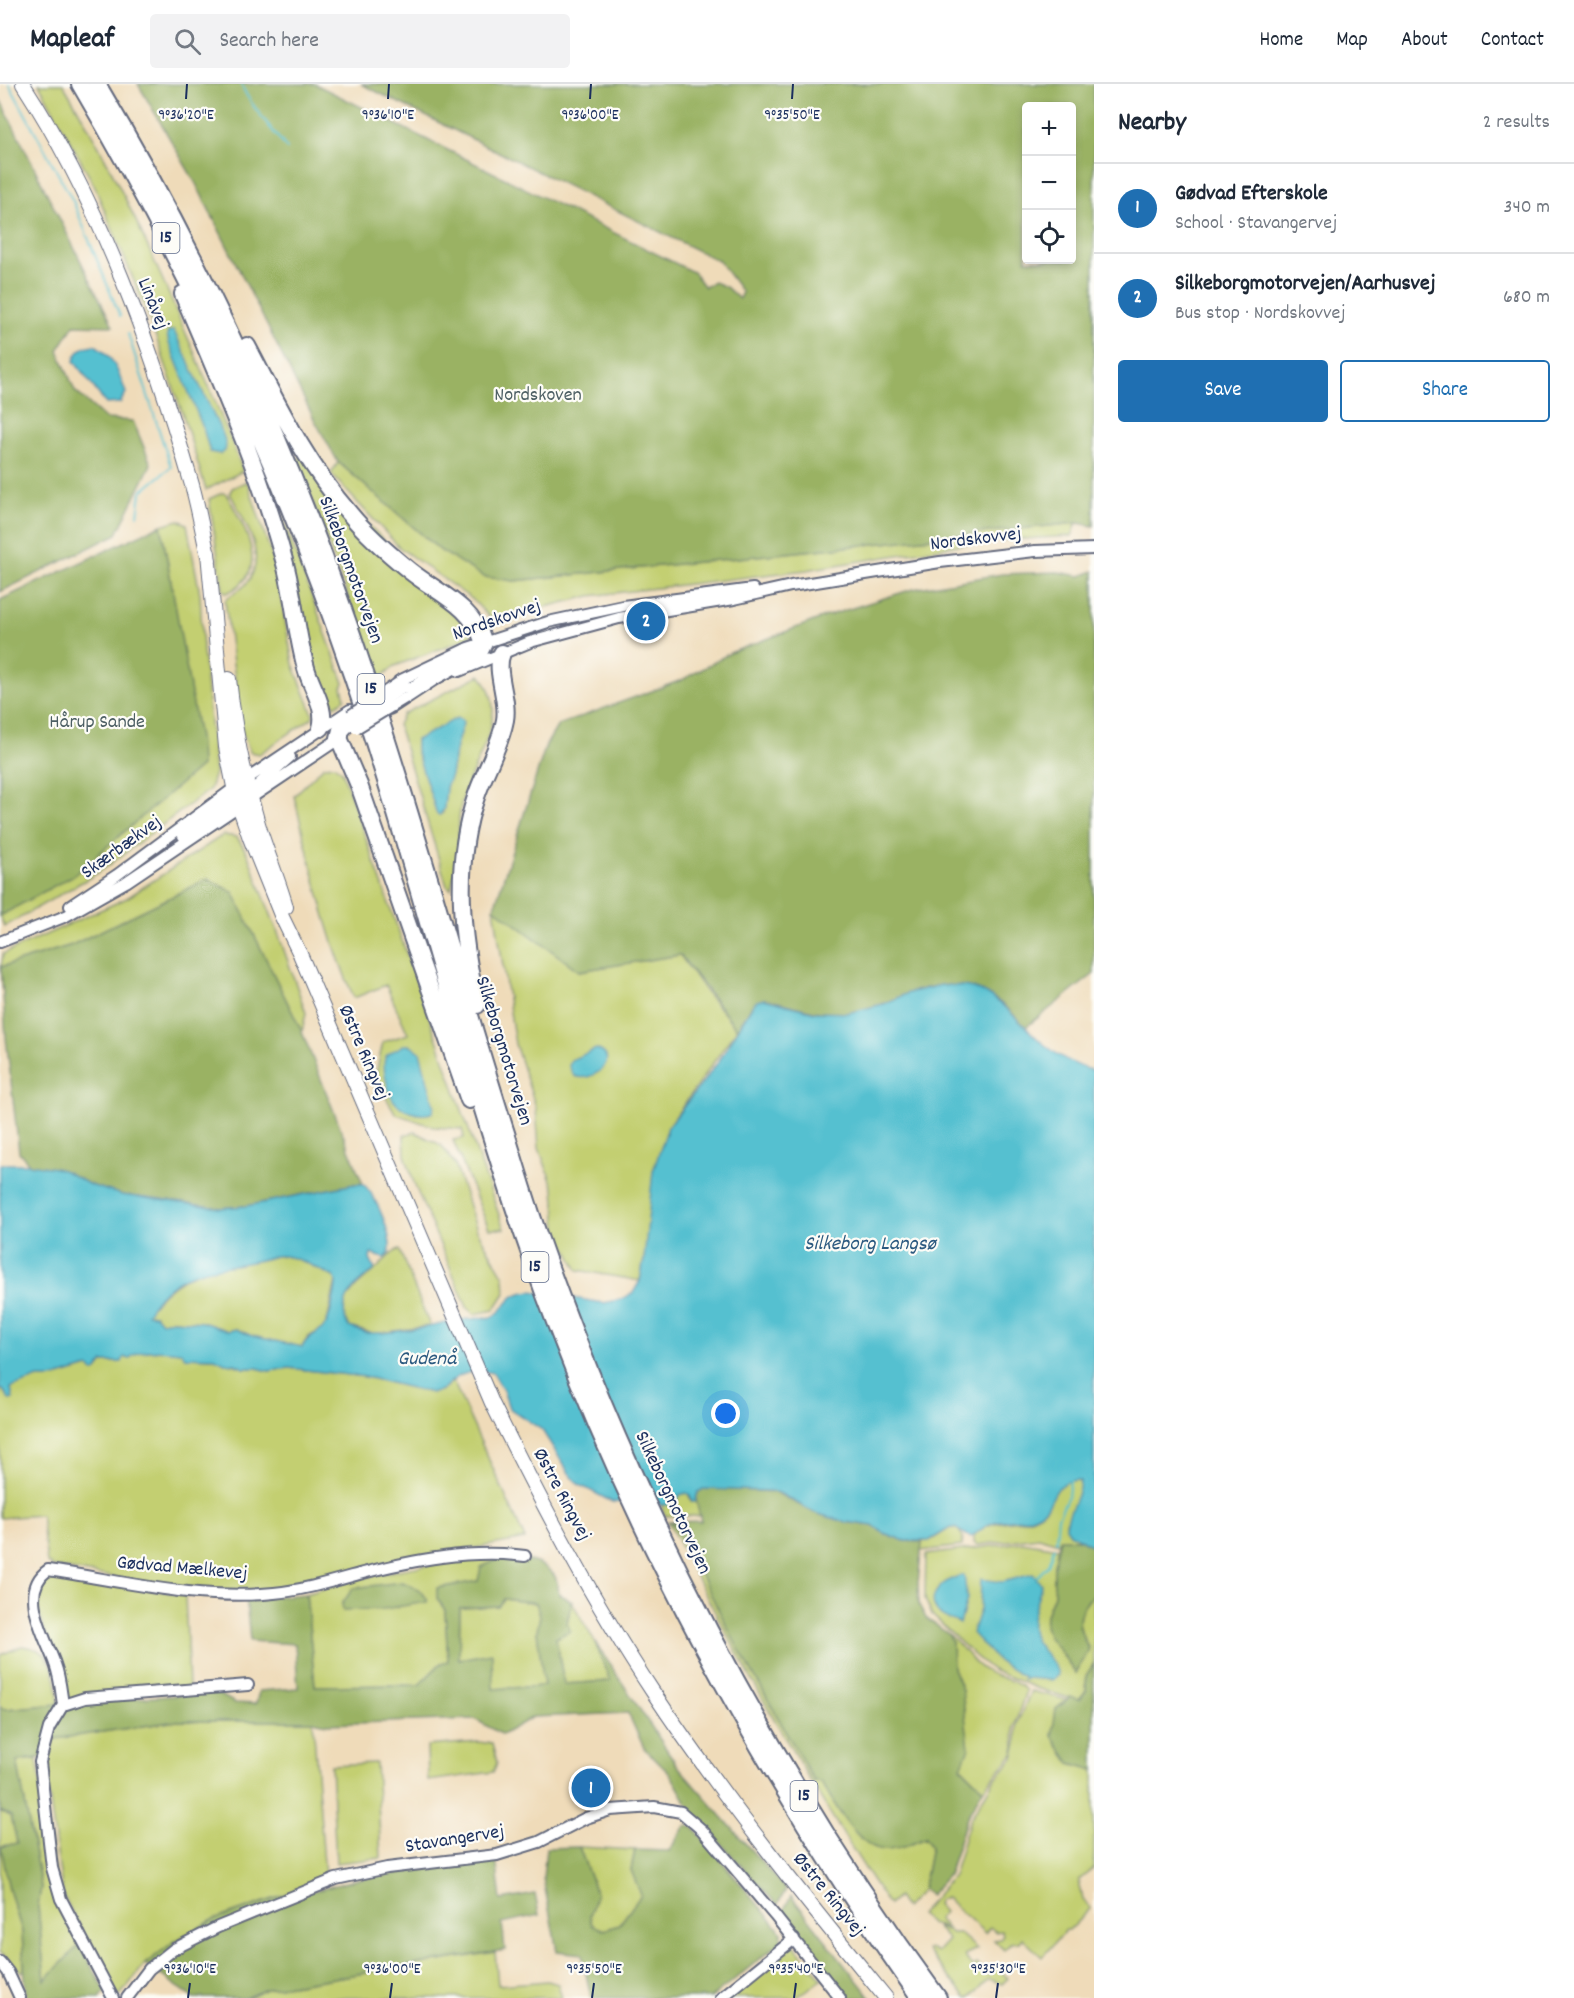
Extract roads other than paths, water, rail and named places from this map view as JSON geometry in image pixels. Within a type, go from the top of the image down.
[{"type":"highway","name":"Silkeborgmotorvejen","points":[[80,84],[150,208],[222,352],[282,487],[308,554],[379,758],[455,1018],[517,1212],[595,1384],[681,1588],[730,1696],[805,1826],[920,1998]]},
{"type":"highway","name":"Silkeborgmotorvejen","points":[[100,90],[163,201],[236,346],[267,415],[321,548],[392,753],[461,990],[520,1178],[517,1212],[520,1245],[612,1459],[681,1588],[801,1791],[872,1904],[938,1998]]},
{"type":"highway","points":[[100,90],[192,239],[288,427],[307,457],[351,516],[379,544],[412,572],[466,610],[478,626],[484,651],[505,695],[505,720],[475,799],[465,846],[461,893],[463,937],[471,980],[520,1178]]},
{"type":"highway","points":[[105,128],[210,358],[260,486],[285,562],[303,657],[323,718],[321,728]]},
{"type":"highway","points":[[347,724],[402,690],[484,651]]},
{"type":"highway","points":[[380,713],[431,665]]},
{"type":"highway","points":[[313,687],[347,724],[359,786],[517,1212]]},
{"type":"main road","name":"Linåvej","points":[[23,84],[61,149],[89,204],[138,319],[183,457],[220,607],[241,794]]},
{"type":"main road","name":"Linåvej","points":[[208,553],[221,688],[241,794]]},
{"type":"main road","name":"Østre Ringvej","points":[[241,794],[281,890],[300,954]]},
{"type":"main road","name":"Østre Ringvej","points":[[241,794],[281,915],[300,954],[492,1403],[524,1469],[590,1592],[652,1691],[727,1798],[886,1998]]},
{"type":"street","name":"Nordskovvej","points":[[431,665],[619,618],[734,599],[791,586],[980,556],[1094,549]]},
{"type":"street","name":"Nordskovvej","points":[[484,651],[548,622],[589,612],[732,591],[791,586]]},
{"type":"street","points":[[241,794],[296,753],[321,728],[347,724],[380,713]]},
{"type":"street","points":[[241,794],[347,724]]},
{"type":"street","name":"Skærbækvej","points":[[0,942],[66,916],[100,898],[142,872],[172,844],[241,794]]},
{"type":"street","name":"Skærbækvej","points":[[28,930],[96,891],[241,794]]},
{"type":"street","name":"Gødvad Mælkevej","points":[[63,1705],[59,1678],[34,1607],[37,1587],[42,1574],[48,1570],[147,1587],[211,1593],[255,1594],[296,1590],[376,1570],[446,1557],[491,1552],[525,1556]]},
{"type":"street","points":[[113,1998],[61,1899],[52,1868],[40,1762],[49,1728],[63,1705],[85,1698],[248,1685]]},
{"type":"street","name":"Stavangervej","points":[[127,1998],[149,1969],[174,1949],[218,1927],[336,1879],[387,1868],[497,1855],[539,1842],[586,1818],[610,1810],[654,1808],[681,1812],[702,1830],[794,1939],[840,1998]]},
{"type":"street","points":[[721,1998],[794,1939]]},
{"type":"street","points":[[0,1962],[8,1972],[20,1998]]},
{"type":"water","points":[[169,331],[174,331],[224,437],[225,451],[220,454],[210,452],[203,428],[169,343],[167,334]]},
{"type":"water","points":[[95,345],[107,354],[118,372],[126,393],[120,403],[106,404],[74,361],[82,349]]},
{"type":"water","points":[[457,718],[463,723],[446,787],[444,808],[440,815],[437,814],[416,750],[416,740]]},
{"type":"water","name":"Silkeborg Langsø","points":[[941,985],[973,988],[1003,1005],[1036,1038],[1056,1053],[1075,1064],[1094,1071],[1094,1547],[1070,1533],[1066,1527],[1079,1487],[1080,1481],[1077,1480],[1062,1485],[1045,1509],[1035,1516],[994,1522],[970,1537],[955,1528],[950,1528],[929,1541],[905,1541],[873,1526],[846,1522],[815,1513],[779,1493],[770,1491],[703,1489],[698,1492],[695,1502],[692,1502],[690,1495],[686,1493],[680,1495],[676,1503],[667,1505],[612,1502],[578,1484],[542,1430],[509,1408],[503,1390],[493,1373],[488,1372],[465,1374],[432,1393],[366,1377],[289,1368],[269,1371],[244,1368],[215,1358],[185,1357],[181,1352],[153,1351],[133,1355],[129,1359],[124,1357],[122,1362],[103,1362],[95,1372],[88,1367],[52,1378],[38,1378],[11,1388],[13,1399],[10,1400],[0,1389],[0,1164],[29,1164],[55,1168],[90,1185],[122,1195],[220,1208],[246,1206],[363,1184],[373,1197],[383,1217],[390,1247],[389,1254],[384,1258],[371,1254],[370,1259],[374,1271],[354,1288],[346,1302],[344,1310],[349,1327],[366,1333],[423,1328],[460,1320],[493,1317],[513,1297],[524,1292],[532,1291],[603,1303],[619,1300],[633,1293],[640,1281],[653,1171],[668,1127],[719,1061],[752,1006],[764,999],[815,1012],[848,1013],[883,1004],[908,993]],"holes":[[[283,1256],[306,1263],[334,1277],[336,1281],[326,1324],[302,1347],[252,1336],[236,1329],[228,1331],[202,1322],[173,1320],[161,1322],[155,1315],[147,1314],[160,1296],[174,1284],[189,1276],[205,1270]]]},
{"type":"water","points":[[404,1045],[411,1045],[420,1052],[434,1105],[433,1112],[428,1114],[402,1108],[394,1101],[387,1085],[385,1059],[387,1055]]},
{"type":"water","points":[[596,1049],[606,1058],[606,1063],[602,1068],[590,1076],[574,1076],[569,1066],[571,1060]]},
{"type":"water","points":[[1033,1574],[1041,1584],[1033,1615],[1033,1635],[1057,1670],[1058,1675],[1052,1680],[1027,1678],[1023,1680],[1024,1677],[999,1662],[972,1633],[980,1609],[981,1579],[1002,1582]]},
{"type":"water","points":[[964,1575],[967,1599],[960,1624],[941,1615],[933,1600],[939,1588],[945,1583]]},
{"type":"waterway","points":[[9,84],[73,201],[120,316]]},
{"type":"waterway","points":[[242,84],[254,107],[287,149]]},
{"type":"waterway","points":[[128,334],[171,467],[141,492],[138,515]]},
{"type":"waterway","points":[[1056,1541],[1058,1517],[1068,1496],[1070,1481]]},
{"type":"waterway","points":[[1037,1577],[1048,1565],[1054,1547]]},
{"type":"place","name":"Silkeborgmotorvejen/Aarhusvej","points":[[646,621]]},
{"type":"place","name":"Gødvad Efterskole","points":[[591,1788]]},
{"type":"park label","name":"Nordskoven","points":[[538,396]]},
{"type":"park label","name":"Hårup Sande","points":[[97,723]]},
{"type":"water label","name":"Gudenå","points":[[427,1360]]}]
